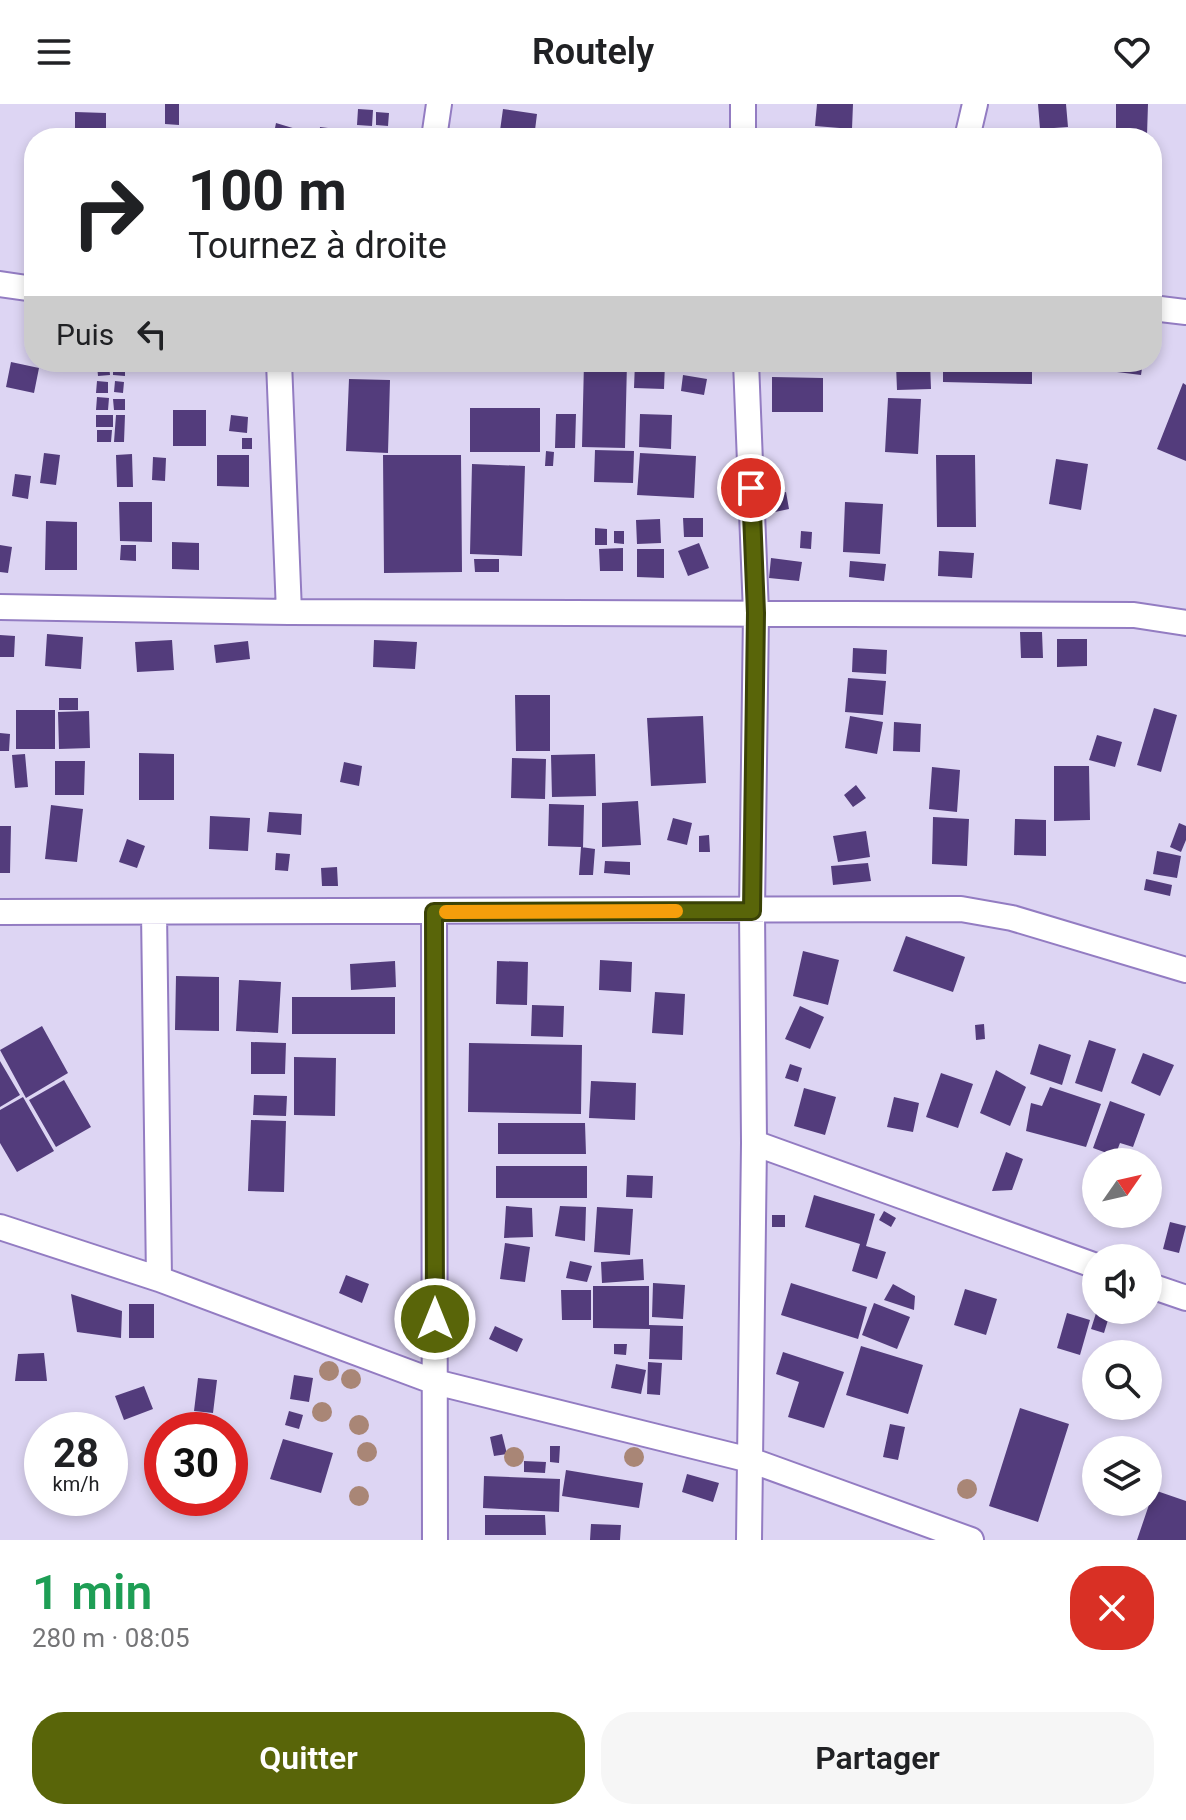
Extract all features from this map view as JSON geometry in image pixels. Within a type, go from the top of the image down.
[{"type":"street","points":[[435,128],[439,104]]},
{"type":"street","points":[[743,104],[743,128]]},
{"type":"street","points":[[969,128],[975,104]]},
{"type":"street","points":[[0,284],[24,288]]},
{"type":"street","points":[[1162,309],[1186,312]]},
{"type":"street","points":[[279,372],[289,612]]},
{"type":"street","points":[[746,372],[756,613],[749,1540]]},
{"type":"street","points":[[0,607],[289,612],[1134,615],[1186,623]]},
{"type":"street","points":[[0,912],[961,909],[1012,918],[1186,970]]},
{"type":"street","points":[[154,912],[159,1279]]},
{"type":"street","points":[[434,912],[435,1540]]},
{"type":"street","points":[[754,1143],[1082,1261]]},
{"type":"street","points":[[0,1227],[159,1279],[435,1382],[750,1460],[971,1540]]},
{"type":"street","points":[[1162,1290],[1186,1298]]},
{"type":"building","points":[[165,104],[179,104],[179,125],[165,124]]},
{"type":"building","points":[[817,104],[853,104],[852,128],[815,126]]},
{"type":"building","points":[[1038,104],[1066,104],[1068,127],[1040,128]]},
{"type":"building","points":[[1116,104],[1148,104],[1147,128],[1116,128]]},
{"type":"building","points":[[358,109],[373,110],[372,126],[357,125]]},
{"type":"building","points":[[503,109],[537,114],[535,128],[500,128]]},
{"type":"building","points":[[75,112],[106,113],[106,128],[75,128]]},
{"type":"building","points":[[376,112],[389,113],[388,126],[376,125]]},
{"type":"building","points":[[276,123],[293,128],[275,128]]},
{"type":"building","points":[[11,362],[24,365],[24,372],[38,372],[34,393],[6,387]]},
{"type":"building","points":[[98,372],[110,372],[110,375],[98,376]]},
{"type":"building","points":[[113,372],[125,372],[125,376],[113,375]]},
{"type":"building","points":[[584,372],[627,372],[625,448],[582,447]]},
{"type":"building","points":[[635,372],[665,372],[664,389],[634,388]]},
{"type":"building","points":[[896,372],[930,372],[931,389],[897,390]]},
{"type":"building","points":[[943,372],[1032,372],[1032,384],[943,382]]},
{"type":"building","points":[[683,375],[707,379],[704,395],[681,391]]},
{"type":"building","points":[[772,377],[823,378],[823,412],[772,412]]},
{"type":"building","points":[[349,379],[390,380],[388,453],[346,451]]},
{"type":"building","points":[[97,381],[108,382],[108,393],[96,393]]},
{"type":"building","points":[[115,381],[124,382],[123,393],[114,392]]},
{"type":"building","points":[[1183,383],[1186,385],[1186,461],[1157,449]]},
{"type":"building","points":[[97,397],[109,398],[108,410],[96,410]]},
{"type":"building","points":[[888,398],[921,399],[918,454],[885,452]]},
{"type":"building","points":[[113,399],[125,399],[125,410],[114,410]]},
{"type":"building","points":[[470,408],[540,408],[540,452],[470,452]]},
{"type":"building","points":[[173,410],[206,410],[206,446],[173,446]]},
{"type":"building","points":[[556,414],[576,414],[575,448],[555,448]]},
{"type":"building","points":[[640,414],[672,415],[671,449],[639,447]]},
{"type":"building","points":[[96,415],[113,415],[113,427],[96,427]]},
{"type":"building","points":[[116,415],[125,415],[124,442],[114,442]]},
{"type":"building","points":[[231,415],[248,417],[247,433],[229,431]]},
{"type":"building","points":[[97,430],[112,430],[111,442],[97,442]]},
{"type":"building","points":[[242,438],[252,438],[252,449],[242,449]]},
{"type":"building","points":[[595,450],[634,451],[633,483],[594,482]]},
{"type":"building","points":[[546,451],[554,452],[553,466],[545,466]]},
{"type":"building","points":[[44,453],[60,455],[56,485],[40,483]]},
{"type":"building","points":[[640,453],[696,456],[694,498],[637,495]]},
{"type":"building","points":[[132,454],[133,487],[117,487],[116,455]]},
{"type":"building","points":[[217,455],[249,455],[249,487],[217,486]]},
{"type":"building","points":[[383,455],[461,455],[462,572],[384,573]]},
{"type":"building","points":[[936,455],[975,455],[976,527],[937,527]]},
{"type":"building","points":[[153,457],[166,458],[165,481],[152,480]]},
{"type":"building","points":[[1056,459],[1088,464],[1081,510],[1049,504]]},
{"type":"building","points":[[472,464],[525,466],[522,556],[470,554]]},
{"type":"building","points":[[15,474],[31,476],[28,499],[12,496]]},
{"type":"building","points":[[786,492],[789,509],[775,512],[772,495]]},
{"type":"building","points":[[119,502],[152,502],[152,542],[120,541]]},
{"type":"building","points":[[845,502],[883,504],[880,554],[843,552]]},
{"type":"building","points":[[683,518],[703,518],[703,537],[684,537]]},
{"type":"building","points":[[660,519],[661,543],[637,544],[636,520]]},
{"type":"building","points":[[46,521],[77,522],[77,570],[45,570]]},
{"type":"building","points":[[595,528],[607,529],[607,545],[595,545]]},
{"type":"building","points":[[614,531],[624,531],[624,544],[614,543]]},
{"type":"building","points":[[801,531],[812,532],[811,549],[800,548]]},
{"type":"building","points":[[172,542],[199,543],[199,570],[172,569]]},
{"type":"building","points":[[699,543],[709,568],[688,576],[678,551]]},
{"type":"building","points":[[0,545],[12,547],[8,573],[0,572]]},
{"type":"building","points":[[121,545],[136,545],[136,561],[120,560]]},
{"type":"building","points":[[623,548],[623,571],[600,571],[599,549]]},
{"type":"building","points":[[637,549],[664,549],[664,578],[637,577]]},
{"type":"building","points":[[939,551],[974,553],[972,578],[938,576]]},
{"type":"building","points":[[771,558],[802,562],[799,581],[769,578]]},
{"type":"building","points":[[474,559],[499,559],[499,572],[475,572]]},
{"type":"building","points":[[850,561],[886,564],[884,581],[849,577]]},
{"type":"building","points":[[1020,632],[1042,632],[1043,658],[1021,658]]},
{"type":"building","points":[[47,634],[83,637],[81,669],[45,666]]},
{"type":"building","points":[[0,635],[15,636],[14,657],[0,657]]},
{"type":"building","points":[[1057,639],[1087,639],[1087,666],[1057,667]]},
{"type":"building","points":[[172,640],[174,670],[137,672],[135,642]]},
{"type":"building","points":[[374,640],[417,642],[415,669],[373,667]]},
{"type":"building","points":[[248,641],[250,659],[216,663],[214,645]]},
{"type":"building","points":[[853,648],[887,650],[886,674],[852,672]]},
{"type":"building","points":[[848,678],[886,681],[883,715],[845,712]]},
{"type":"building","points":[[515,695],[550,695],[550,751],[516,751]]},
{"type":"building","points":[[59,698],[78,698],[78,710],[59,710]]},
{"type":"building","points":[[1154,708],[1177,715],[1161,772],[1137,765]]},
{"type":"building","points":[[16,710],[55,710],[55,749],[16,749]]},
{"type":"building","points":[[89,711],[90,748],[59,749],[58,712]]},
{"type":"building","points":[[703,716],[706,783],[651,786],[647,718]]},
{"type":"building","points":[[850,716],[883,722],[877,754],[845,748]]},
{"type":"building","points":[[894,722],[921,724],[920,752],[893,751]]},
{"type":"building","points":[[0,733],[10,734],[9,751],[0,751]]},
{"type":"building","points":[[1097,735],[1122,742],[1115,767],[1089,760]]},
{"type":"building","points":[[139,753],[174,754],[174,800],[139,800]]},
{"type":"building","points":[[25,754],[28,787],[15,788],[12,755]]},
{"type":"building","points":[[595,754],[596,796],[552,797],[551,755]]},
{"type":"building","points":[[512,758],[546,759],[545,799],[511,798]]},
{"type":"building","points":[[55,761],[85,761],[84,795],[55,795]]},
{"type":"building","points":[[344,762],[362,766],[359,786],[340,782]]},
{"type":"building","points":[[1054,766],[1089,766],[1090,820],[1054,821]]},
{"type":"building","points":[[932,767],[960,770],[957,812],[929,809]]},
{"type":"building","points":[[856,785],[866,798],[853,807],[844,795]]},
{"type":"building","points":[[638,801],[641,845],[602,847],[602,803]]},
{"type":"building","points":[[549,804],[584,805],[583,847],[595,849],[593,875],[579,875],[581,847],[548,846]]},
{"type":"building","points":[[51,805],[83,809],[77,862],[45,859]]},
{"type":"building","points":[[269,812],[302,814],[301,835],[267,832]]},
{"type":"building","points":[[210,816],[250,818],[248,851],[209,849]]},
{"type":"building","points":[[933,817],[969,819],[967,866],[932,864]]},
{"type":"building","points":[[673,818],[692,823],[687,845],[667,840]]},
{"type":"building","points":[[1015,819],[1046,820],[1046,856],[1014,855]]},
{"type":"building","points":[[1179,823],[1186,826],[1186,840],[1181,852],[1170,847]]},
{"type":"building","points":[[0,826],[11,826],[10,873],[0,873]]},
{"type":"building","points":[[866,831],[870,857],[838,862],[833,836]]},
{"type":"building","points":[[709,835],[710,852],[699,852],[699,836]]},
{"type":"building","points":[[127,839],[145,846],[137,868],[119,862]]},
{"type":"building","points":[[1157,851],[1181,856],[1177,878],[1153,874]]},
{"type":"building","points":[[276,853],[290,854],[288,871],[275,870]]},
{"type":"building","points":[[605,861],[630,862],[630,875],[604,873]]},
{"type":"building","points":[[868,863],[871,881],[833,885],[831,866]]},
{"type":"building","points":[[337,867],[338,886],[322,886],[321,868]]},
{"type":"building","points":[[1146,879],[1172,885],[1170,896],[1144,890]]},
{"type":"building","points":[[906,936],[965,957],[953,992],[893,971]]},
{"type":"building","points":[[803,951],[839,960],[828,1005],[793,996]]},
{"type":"building","points":[[600,960],[632,962],[631,992],[599,990]]},
{"type":"building","points":[[395,961],[396,987],[351,990],[350,964]]},
{"type":"building","points":[[497,961],[528,962],[527,1005],[496,1004]]},
{"type":"building","points":[[176,976],[219,977],[219,1031],[175,1030]]},
{"type":"building","points":[[239,980],[281,982],[278,1033],[236,1031]]},
{"type":"building","points":[[655,992],[685,994],[683,1035],[652,1033]]},
{"type":"building","points":[[292,997],[395,997],[395,1034],[292,1034]]},
{"type":"building","points":[[532,1005],[564,1006],[563,1037],[531,1036]]},
{"type":"building","points":[[800,1006],[824,1017],[810,1049],[785,1039]]},
{"type":"building","points":[[984,1024],[985,1039],[976,1040],[975,1025]]},
{"type":"building","points":[[42,1026],[68,1073],[26,1098],[0,1050]]},
{"type":"building","points":[[1089,1040],[1116,1049],[1102,1092],[1075,1083]]},
{"type":"building","points":[[251,1042],[286,1043],[285,1074],[251,1074]]},
{"type":"building","points":[[469,1043],[582,1045],[581,1114],[468,1112]]},
{"type":"building","points":[[1039,1044],[1071,1055],[1062,1085],[1030,1074]]},
{"type":"building","points":[[1143,1053],[1174,1065],[1160,1096],[1131,1083]]},
{"type":"building","points":[[294,1057],[336,1058],[335,1116],[294,1115]]},
{"type":"building","points":[[0,1061],[20,1095],[0,1107]]},
{"type":"building","points":[[790,1064],[802,1068],[798,1082],[785,1078]]},
{"type":"building","points":[[996,1070],[1026,1087],[1010,1126],[980,1113]]},
{"type":"building","points":[[941,1073],[973,1084],[958,1128],[926,1117]]},
{"type":"building","points":[[64,1080],[91,1127],[56,1147],[29,1100]]},
{"type":"building","points":[[591,1081],[636,1083],[635,1120],[589,1118]]},
{"type":"building","points":[[1050,1087],[1101,1104],[1086,1147],[1026,1131],[1031,1103],[1042,1106]]},
{"type":"building","points":[[804,1088],[836,1097],[825,1135],[794,1126]]},
{"type":"building","points":[[254,1095],[287,1096],[286,1116],[253,1115]]},
{"type":"building","points":[[23,1097],[54,1151],[17,1172],[0,1143],[0,1110]]},
{"type":"building","points":[[894,1097],[919,1103],[913,1132],[887,1127]]},
{"type":"building","points":[[1110,1101],[1145,1114],[1133,1147],[1120,1143],[1118,1148],[1093,1148]]},
{"type":"building","points":[[251,1120],[286,1121],[284,1192],[248,1191]]},
{"type":"building","points":[[498,1123],[585,1123],[586,1154],[498,1154]]},
{"type":"building","points":[[1006,1152],[1023,1159],[1012,1190],[992,1191]]},
{"type":"building","points":[[496,1166],[587,1166],[587,1198],[496,1198]]},
{"type":"building","points":[[627,1175],[653,1176],[652,1198],[626,1197]]},
{"type":"building","points":[[814,1195],[875,1214],[866,1246],[886,1252],[877,1279],[852,1271],[860,1244],[805,1227]]},
{"type":"building","points":[[506,1206],[532,1208],[533,1237],[504,1238]]},
{"type":"building","points":[[560,1206],[586,1207],[585,1241],[555,1236]]},
{"type":"building","points":[[597,1207],[633,1209],[630,1255],[594,1252]]},
{"type":"building","points":[[884,1211],[896,1218],[891,1227],[879,1220]]},
{"type":"building","points":[[772,1215],[785,1215],[785,1227],[772,1227]]},
{"type":"building","points":[[1170,1222],[1186,1226],[1179,1253],[1163,1249]]},
{"type":"building","points":[[505,1243],[530,1247],[525,1282],[500,1279]]},
{"type":"building","points":[[643,1259],[644,1280],[602,1283],[601,1262]]},
{"type":"building","points":[[570,1261],[592,1266],[587,1282],[566,1278]]},
{"type":"building","points":[[346,1275],[369,1284],[362,1303],[339,1293]]},
{"type":"building","points":[[653,1283],[685,1285],[683,1319],[652,1317]]},
{"type":"building","points":[[791,1283],[867,1307],[858,1339],[781,1315]]},
{"type":"building","points":[[893,1284],[915,1296],[914,1310],[884,1300]]},
{"type":"building","points":[[593,1286],[649,1286],[649,1325],[683,1326],[682,1360],[649,1359],[650,1329],[593,1328]]},
{"type":"building","points":[[965,1289],[997,1299],[986,1335],[954,1325]]},
{"type":"building","points":[[561,1290],[591,1290],[591,1320],[562,1320]]},
{"type":"building","points":[[71,1294],[122,1311],[121,1338],[77,1332]]},
{"type":"building","points":[[874,1303],[910,1317],[897,1349],[862,1335]]},
{"type":"building","points":[[129,1304],[154,1304],[154,1338],[129,1338]]},
{"type":"building","points":[[1067,1313],[1082,1318],[1082,1324],[1089,1324],[1080,1355],[1057,1348]]},
{"type":"building","points":[[1093,1324],[1107,1324],[1104,1333],[1091,1329]]},
{"type":"building","points":[[495,1326],[523,1339],[517,1352],[489,1339]]},
{"type":"building","points":[[614,1344],[627,1344],[626,1355],[614,1354]]},
{"type":"building","points":[[861,1346],[923,1365],[908,1414],[846,1395]]},
{"type":"building","points":[[783,1352],[844,1372],[824,1428],[788,1417],[799,1382],[776,1374]]},
{"type":"building","points":[[44,1353],[47,1381],[15,1381],[18,1354]]},
{"type":"building","points":[[648,1362],[662,1363],[660,1395],[647,1394]]},
{"type":"building","points":[[616,1364],[646,1370],[641,1394],[611,1388]]},
{"type":"building","points":[[294,1375],[313,1378],[309,1402],[290,1399]]},
{"type":"building","points":[[198,1378],[217,1380],[213,1412],[194,1411]]},
{"type":"building","points":[[144,1386],[153,1409],[128,1418],[128,1412],[121,1412],[115,1396]]},
{"type":"building","points":[[1020,1408],[1069,1424],[1038,1522],[989,1506]]},
{"type":"building","points":[[289,1411],[303,1415],[299,1429],[285,1425]]},
{"type":"building","points":[[890,1424],[905,1427],[898,1460],[883,1457]]},
{"type":"building","points":[[502,1434],[507,1454],[494,1456],[490,1437]]},
{"type":"building","points":[[283,1439],[333,1453],[321,1493],[270,1479]]},
{"type":"building","points":[[550,1446],[560,1446],[559,1463],[550,1462]]},
{"type":"building","points":[[524,1461],[546,1462],[545,1473],[524,1472]]},
{"type":"building","points":[[566,1470],[643,1483],[639,1508],[562,1496]]},
{"type":"building","points":[[687,1474],[719,1483],[713,1502],[682,1492]]},
{"type":"building","points":[[484,1476],[560,1479],[559,1512],[483,1508]]},
{"type":"building","points":[[1162,1493],[1186,1501],[1186,1540],[1137,1540],[1145,1516],[1162,1516]]},
{"type":"building","points":[[485,1515],[545,1515],[546,1535],[485,1535]]},
{"type":"building","points":[[591,1524],[621,1525],[620,1540],[590,1540]]},
{"type":"slow traffic","points":[[446,912],[676,911]]},
{"type":"route","points":[[435,1319],[434,912],[752,911],[756,613],[751,488]]}]
